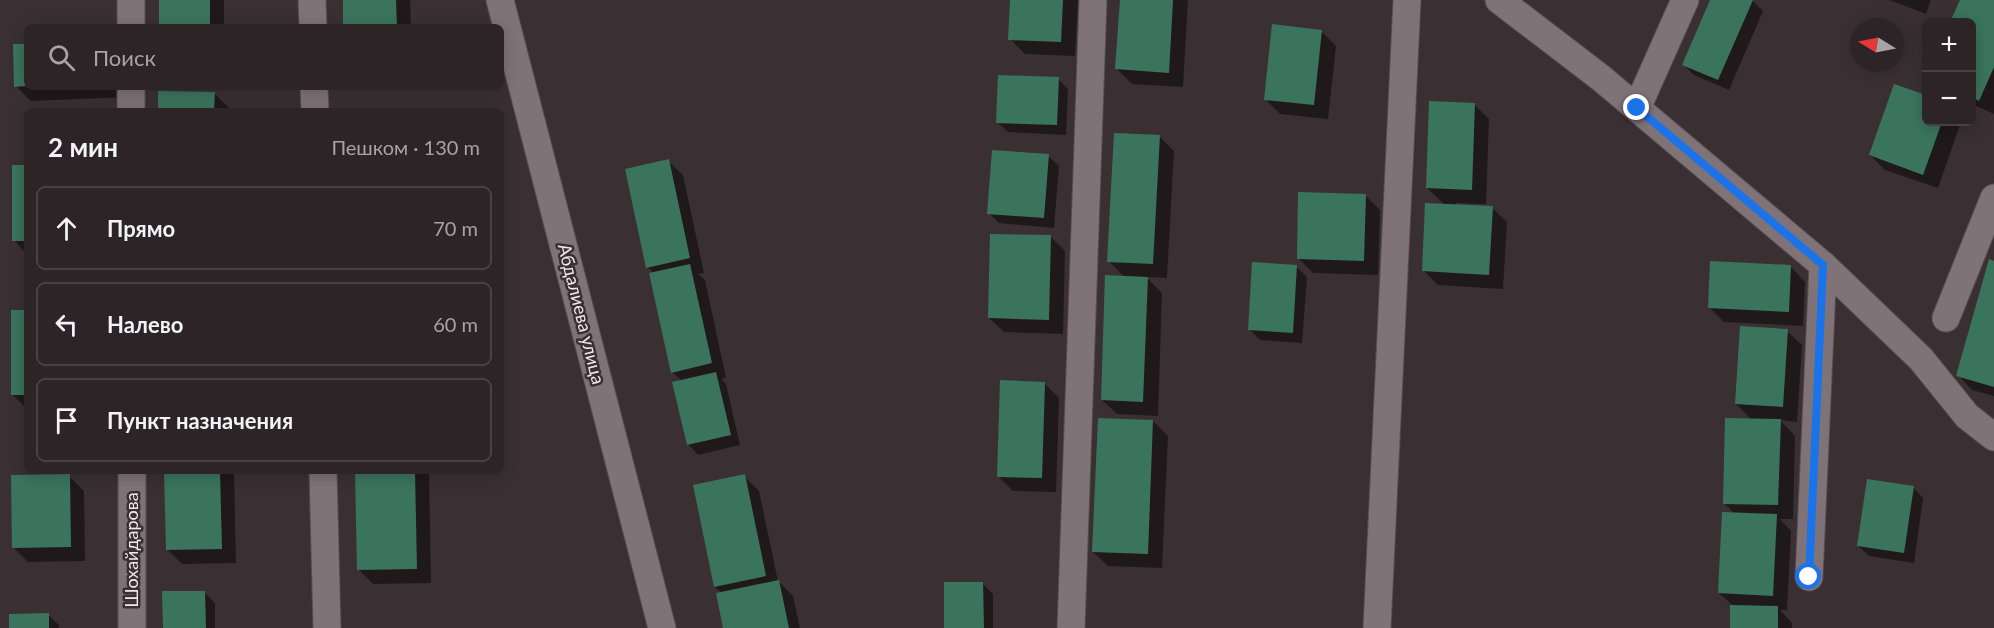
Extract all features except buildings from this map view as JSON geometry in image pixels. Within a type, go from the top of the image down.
[{"type":"street","points":[[131,0],[131,24]]},
{"type":"street","points":[[312,0],[313,24]]},
{"type":"street","name":"Абдалиева улица","points":[[500,0],[662,628]]},
{"type":"street","points":[[1071,628],[1093,0]]},
{"type":"street","points":[[1377,628],[1407,0]]},
{"type":"street","points":[[1499,0],[1601,78],[1823,265],[1921,359],[1967,416],[1994,437]]},
{"type":"street","points":[[1637,108],[1684,0]]},
{"type":"street","points":[[131,90],[131,108]]},
{"type":"street","points":[[314,90],[315,108]]},
{"type":"street","points":[[1946,318],[1994,198]]},
{"type":"street","points":[[1809,577],[1823,265]]},
{"type":"street","name":"Шохайдарова","points":[[132,474],[132,628]]},
{"type":"street","points":[[323,474],[327,628]]},
{"type":"route","points":[[1637,108],[1823,265],[1809,577]]}]
